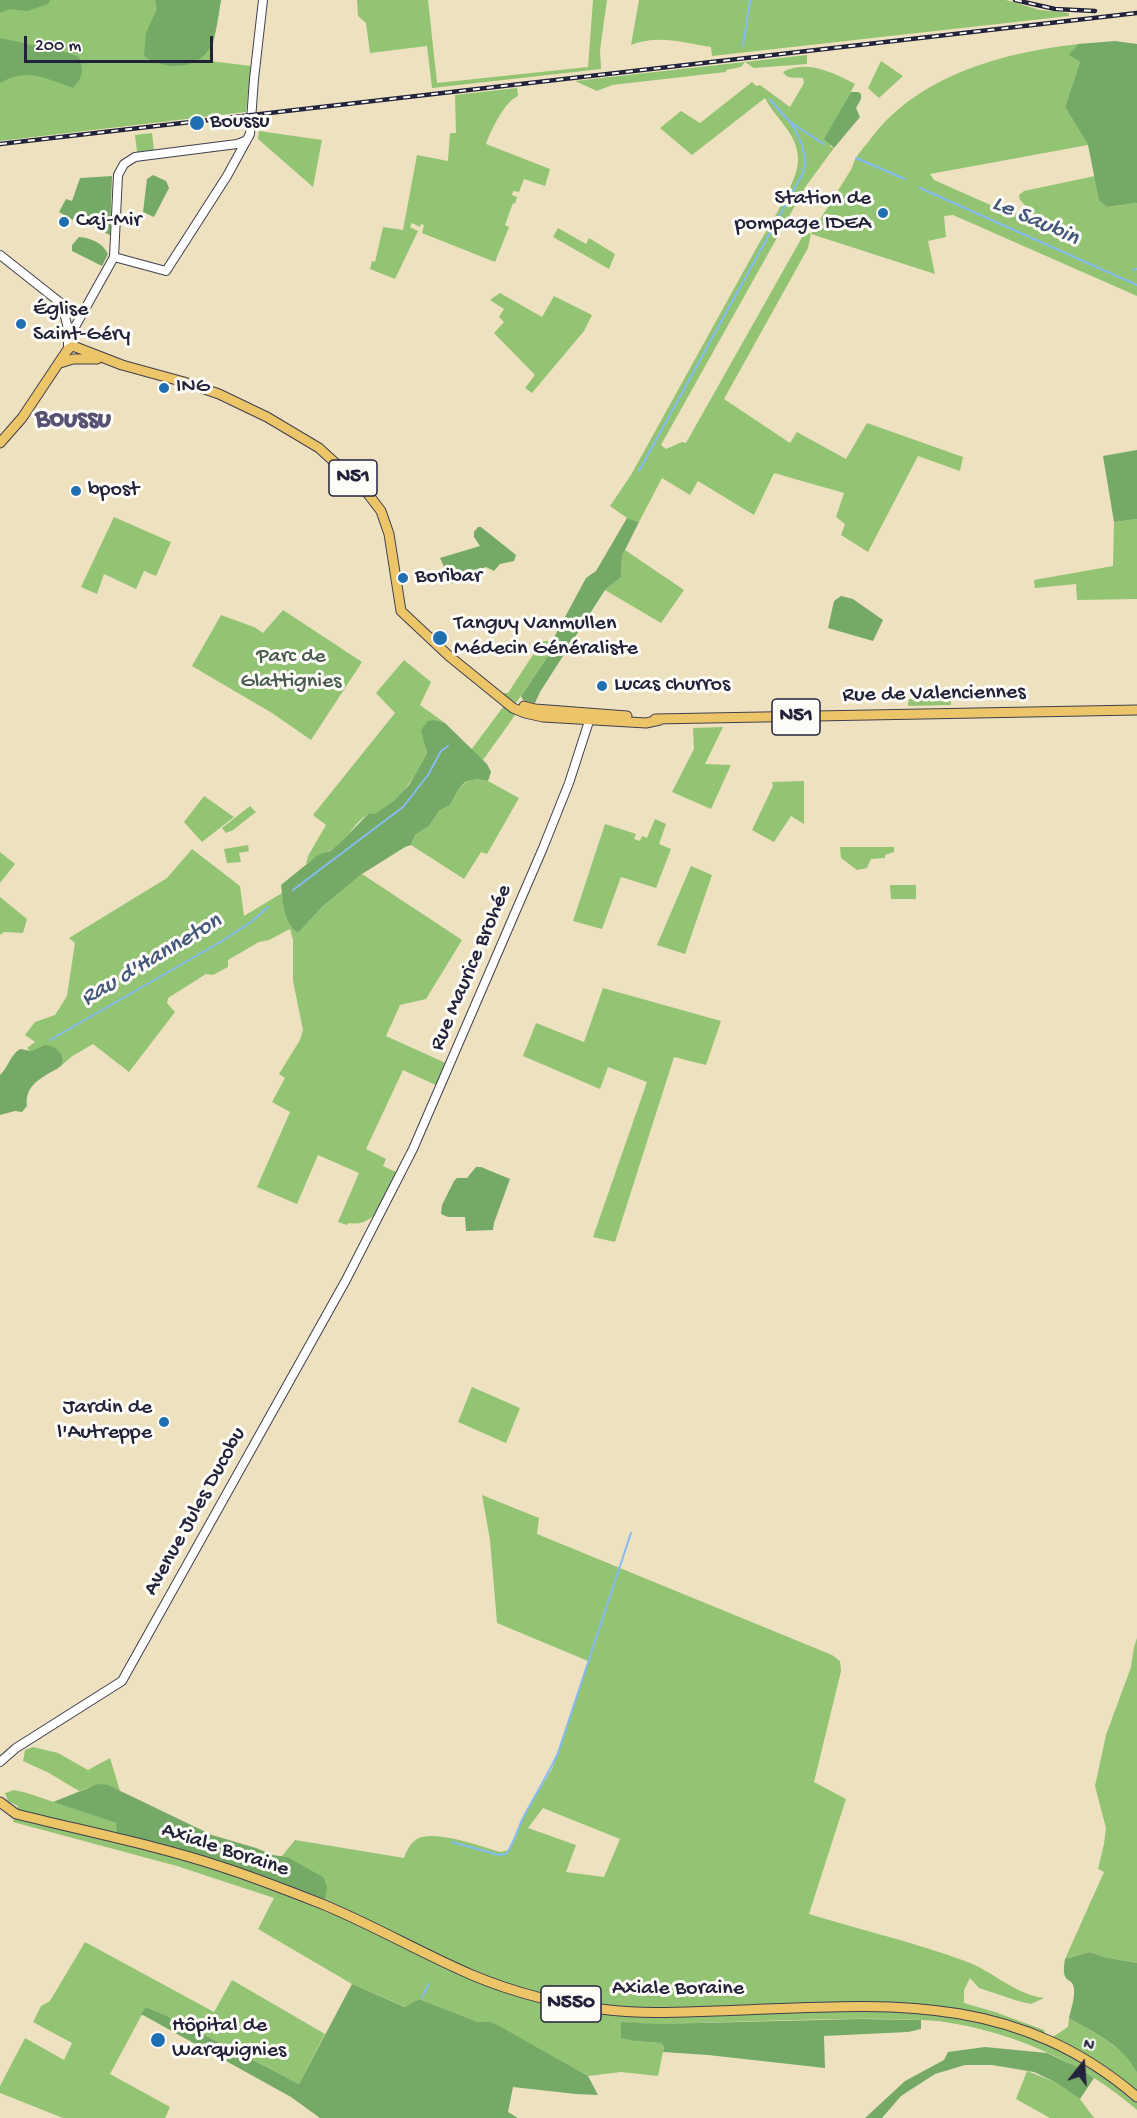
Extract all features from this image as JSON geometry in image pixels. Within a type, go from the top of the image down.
[{"type":"main road","name":"Rue de Valenciennes","points":[[73,352],[208,390],[260,413],[310,442],[353,478],[371,497],[384,519],[389,534],[401,611],[449,656],[514,705],[591,717],[660,720],[1137,710]]},
{"type":"main road","name":"N51","points":[[0,443],[22,418],[58,364],[73,352]]},
{"type":"main road","name":"Axiale Boraine","points":[[0,1802],[16,1814]]},
{"type":"main road","name":"Axiale Boraine","points":[[0,1816],[16,1814],[222,1867],[324,1905],[470,1974],[518,1992],[608,2010],[649,2012],[888,2006],[952,2011],[991,2019],[1048,2040],[1089,2061],[1137,2097]]},
{"type":"street","points":[[114,257],[166,271],[225,179],[250,134],[263,0]]},
{"type":"street","points":[[73,352],[67,344],[114,257],[118,175],[121,167],[130,159],[237,144],[245,141],[250,134]]},
{"type":"street","points":[[0,255],[62,304],[81,315]]},
{"type":"street","points":[[62,304],[71,335]]},
{"type":"street","name":"Rue Maurice Brohée","points":[[372,1231],[425,1123],[494,958],[531,877],[591,717]]},
{"type":"street","name":"Avenue Jules Ducobu","points":[[0,1762],[16,1748],[122,1682],[372,1231]]},
{"type":"green space","points":[[0,0],[221,0],[210,61],[251,66],[246,112],[0,141]]},
{"type":"green space","points":[[0,0],[50,0],[48,4],[28,11],[9,9],[0,13]]},
{"type":"green space","points":[[155,0],[221,0],[211,46],[198,60],[180,66],[171,66],[152,61],[144,56],[146,33],[157,9]]},
{"type":"green space","points":[[357,0],[428,0],[437,83],[588,67],[593,0],[607,0],[600,50],[601,69],[432,88],[427,46],[370,53],[366,23],[358,16]]},
{"type":"green space","points":[[639,0],[1006,0],[1040,10],[1069,13],[1069,16],[712,56],[711,47],[681,42],[651,40],[631,45]]},
{"type":"green space","points":[[0,38],[79,57],[82,74],[73,88],[45,78],[28,75],[10,78],[0,83]]},
{"type":"green space","points":[[1115,41],[1137,44],[1137,203],[1107,207],[1099,200],[1088,145],[1065,107],[1080,62],[1069,55],[1078,44]]},
{"type":"green space","points":[[1078,44],[1070,55],[1080,62],[1065,107],[1088,145],[930,174],[934,180],[1011,214],[1031,211],[1020,200],[1019,195],[1024,191],[1095,176],[1099,199],[1107,207],[1137,203],[1137,296],[953,215],[944,216],[946,237],[928,241],[935,274],[811,234],[860,151],[892,115],[914,97],[965,70],[1021,53]]},
{"type":"green space","points":[[807,55],[807,64],[754,68],[745,62],[741,67],[726,70],[726,72],[612,85],[597,91],[575,81]]},
{"type":"green space","points":[[881,61],[903,76],[879,98],[868,88]]},
{"type":"green space","points":[[792,68],[820,69],[855,84],[826,135],[831,147],[834,148],[806,186],[661,445],[666,449],[682,442],[686,443],[805,232],[811,234],[808,248],[724,399],[790,443],[797,432],[846,459],[867,423],[963,457],[960,471],[918,456],[868,552],[841,535],[845,524],[836,517],[844,493],[774,473],[754,515],[698,481],[690,495],[662,478],[639,522],[627,518],[610,506],[631,475],[782,204],[797,170],[798,161],[791,135],[765,98],[692,155],[660,128],[681,111],[700,123],[752,82],[756,86],[760,85],[790,107],[804,83],[803,78],[789,77],[783,72]]},
{"type":"green space","points":[[517,88],[518,96],[503,110],[486,144],[550,169],[545,186],[524,179],[519,192],[513,191],[512,195],[517,197],[505,225],[509,227],[495,262],[422,233],[424,225],[421,224],[420,227],[412,223],[410,227],[418,231],[395,279],[370,269],[372,261],[375,262],[383,227],[403,230],[417,155],[448,161],[450,133],[456,133],[455,95]]},
{"type":"green space","points":[[851,92],[861,94],[856,108],[860,117],[834,148],[824,139]]},
{"type":"green space","points":[[259,131],[322,140],[313,187],[258,139]]},
{"type":"green space","points":[[152,133],[154,150],[137,152],[135,135]]},
{"type":"green space","points":[[153,175],[166,181],[169,188],[154,217],[143,212],[147,179]]},
{"type":"green space","points":[[112,176],[110,235],[89,226],[90,224],[76,217],[73,220],[59,212],[66,199],[72,201],[80,178]]},
{"type":"green space","points":[[558,228],[586,244],[589,238],[615,254],[609,269],[553,237]]},
{"type":"green space","points":[[79,237],[96,242],[106,250],[108,254],[102,266],[72,251],[72,245]]},
{"type":"green space","points":[[500,293],[542,317],[554,296],[592,315],[584,331],[532,393],[525,388],[535,375],[494,333],[504,322],[499,317],[504,309],[490,300]]},
{"type":"green space","points":[[1137,450],[1137,519],[1114,522],[1103,456]]},
{"type":"green space","points":[[114,517],[171,542],[156,576],[144,571],[136,589],[104,574],[97,594],[81,587]]},
{"type":"green space","points":[[627,518],[639,522],[622,556],[621,577],[605,590],[535,703],[523,700],[521,696],[556,644],[552,641],[586,578],[596,571]]},
{"type":"green space","points":[[1137,519],[1137,599],[1077,600],[1076,584],[1035,588],[1034,580],[1113,566],[1114,522]]},
{"type":"green space","points":[[478,527],[516,555],[514,561],[500,564],[494,571],[486,567],[458,577],[452,584],[440,558],[480,546],[474,537],[474,532]]},
{"type":"green space","points":[[625,550],[684,590],[661,623],[605,590],[621,577],[622,556]]},
{"type":"green space","points":[[841,596],[853,599],[883,620],[873,641],[828,628],[834,601]]},
{"type":"green space","name":"Parc de Glattignies","points":[[283,610],[362,662],[311,740],[272,713],[192,666],[221,615],[254,627],[263,633]]},
{"type":"green space","points":[[542,641],[552,641],[556,644],[516,703],[500,693],[508,693]]},
{"type":"green space","points":[[404,660],[431,682],[420,705],[445,723],[435,720],[425,745],[427,753],[400,795],[385,808],[363,818],[338,845],[306,864],[308,856],[326,825],[313,815],[395,713],[376,693]]},
{"type":"green space","points":[[909,699],[951,701],[951,705],[908,706]]},
{"type":"green space","points":[[506,703],[518,711],[483,760],[471,750]]},
{"type":"green space","points":[[435,720],[445,723],[487,764],[491,772],[488,781],[477,779],[465,782],[450,805],[439,811],[429,826],[415,835],[411,845],[362,874],[323,906],[298,933],[289,924],[283,905],[281,885],[318,855],[330,851],[340,843],[368,814],[376,813],[394,801],[409,785],[427,753],[421,730],[428,721]]},
{"type":"green space","points":[[723,727],[705,764],[731,765],[711,809],[672,792],[694,749],[693,728]]},
{"type":"green space","points":[[477,779],[488,781],[519,798],[487,854],[481,852],[464,879],[411,845],[415,835],[429,826],[439,811],[450,805],[458,790],[466,782]]},
{"type":"green space","points":[[804,781],[804,824],[791,816],[774,842],[752,830],[773,786],[772,782]]},
{"type":"green space","points":[[204,796],[234,817],[202,842],[184,822]]},
{"type":"green space","points":[[250,806],[256,812],[226,833],[222,828]]},
{"type":"green space","points":[[655,819],[666,824],[659,844],[671,849],[656,888],[621,877],[602,929],[573,921],[605,824],[636,834],[634,839],[640,841],[642,836],[647,838]]},
{"type":"green space","points":[[248,845],[249,851],[239,853],[241,862],[227,863],[224,849]]},
{"type":"green space","points":[[840,847],[894,847],[894,852],[885,855],[885,858],[871,859],[867,868],[857,870],[841,858]]},
{"type":"green space","points":[[192,849],[240,886],[244,916],[282,893],[290,925],[298,933],[323,906],[362,874],[462,940],[426,999],[400,1005],[386,1036],[450,1065],[440,1087],[403,1070],[366,1149],[386,1159],[383,1166],[400,1174],[386,1200],[367,1220],[347,1225],[338,1222],[359,1173],[318,1155],[297,1204],[257,1187],[290,1112],[272,1102],[285,1078],[279,1074],[300,1040],[303,1030],[293,981],[293,940],[290,929],[269,940],[259,942],[228,960],[228,967],[213,975],[206,974],[168,998],[167,1003],[175,1012],[129,1072],[93,1044],[71,1057],[56,1070],[27,1048],[35,1042],[25,1035],[35,1022],[55,1015],[67,996],[75,943],[69,938],[167,878]]},
{"type":"green space","points":[[0,852],[15,864],[0,883]]},
{"type":"green space","points":[[691,866],[712,875],[685,954],[657,945]]},
{"type":"green space","points":[[890,885],[916,885],[916,899],[891,899]]},
{"type":"green space","points":[[0,897],[27,919],[23,933],[4,932],[0,935]]},
{"type":"green space","points":[[603,988],[721,1021],[706,1065],[674,1057],[615,1242],[593,1237],[647,1082],[608,1067],[600,1089],[523,1056],[536,1023],[584,1042]]},
{"type":"green space","points":[[45,1045],[59,1051],[63,1061],[62,1065],[37,1081],[29,1091],[27,1106],[22,1112],[15,1111],[0,1115],[0,1075],[20,1049],[32,1051]]},
{"type":"green space","points":[[476,1167],[510,1179],[493,1230],[466,1231],[465,1217],[448,1217],[441,1214],[442,1205],[454,1181],[457,1178],[467,1178]]},
{"type":"green space","points":[[472,1387],[520,1408],[506,1443],[458,1422]]},
{"type":"green space","points":[[482,1495],[539,1518],[537,1534],[832,1655],[840,1661],[841,1671],[814,1782],[846,1799],[809,1914],[946,1954],[975,1965],[1023,1992],[1044,1998],[1031,2004],[1018,2001],[979,1988],[970,1978],[964,1990],[964,2003],[1044,2030],[1048,2040],[1068,2027],[1069,2018],[1108,2042],[1134,2065],[1137,2073],[1137,2110],[1095,2078],[1047,2052],[996,2033],[930,2020],[846,2019],[661,2024],[622,2022],[635,2041],[661,2043],[664,2047],[658,2076],[621,2072],[588,2076],[491,2022],[478,2022],[419,1999],[406,2007],[352,1984],[258,1929],[274,1898],[177,1866],[13,1822],[18,1806],[8,1801],[5,1793],[14,1790],[116,1823],[118,1839],[287,1857],[282,1856],[295,1840],[404,1858],[412,1843],[425,1836],[447,1837],[501,1852],[508,1850],[516,1837],[523,1817],[552,1769],[588,1661],[497,1623],[490,1540]],"holes":[[[543,1808],[620,1839],[604,1877],[566,1872],[576,1845],[528,1828]]]},
{"type":"green space","points":[[1137,1638],[1137,1963],[1090,1952],[1065,1959],[1104,1872],[1098,1869],[1106,1828],[1095,1786],[1106,1735],[1131,1667]]},
{"type":"green space","points":[[33,1747],[58,1753],[88,1770],[110,1758],[120,1791],[100,1785],[79,1791],[23,1761],[25,1750]]},
{"type":"green space","points":[[98,1784],[108,1785],[212,1835],[273,1855],[287,1857],[323,1877],[327,1887],[324,1905],[266,1882],[117,1839],[116,1823],[53,1802]]},
{"type":"green space","points":[[85,1942],[214,2012],[232,1980],[325,2034],[299,2084],[176,2020],[146,2007],[110,2074],[170,2107],[165,2118],[63,2118],[0,2093],[0,2086],[25,2038],[64,2060],[72,2043],[33,2022],[41,2006],[50,2001]]},
{"type":"green space","points":[[1090,1952],[1137,1963],[1137,2073],[1125,2055],[1117,2048],[1069,2018],[1074,1989],[1064,1974],[1065,1959]]},
{"type":"green space","points":[[352,1984],[405,2007],[419,1999],[478,2022],[491,2022],[588,2076],[598,2095],[513,2087],[508,2112],[518,2118],[320,2118],[291,2097],[141,2014],[146,2007],[176,2020],[299,2084]]},
{"type":"green space","points":[[860,2019],[921,2020],[921,2029],[908,2032],[824,2036],[825,2068],[663,2052],[664,2047],[661,2043],[621,2038],[621,2022],[658,2024]]},
{"type":"green space","points":[[985,2047],[1047,2053],[1094,2078],[1080,2099],[1055,2082],[1034,2072],[992,2065],[965,2065],[935,2074],[901,2096],[882,2118],[865,2118],[905,2081],[944,2060],[948,2052]]},
{"type":"green space","points":[[1027,2071],[1055,2082],[1080,2099],[1094,2118],[1050,2118],[1016,2099]]},
{"type":"waterway","points":[[743,46],[750,0]]},
{"type":"waterway","points":[[770,100],[790,122],[824,144]]},
{"type":"waterway","points":[[639,471],[803,173],[802,146],[790,122]]},
{"type":"waterway","points":[[856,158],[905,179]]},
{"type":"waterway","name":"Le Saubin","points":[[920,188],[1137,285]]},
{"type":"waterway","points":[[1133,270],[1137,269]]},
{"type":"waterway","name":"Rau d'Hanneton","points":[[293,890],[403,807],[428,775],[441,751],[448,746]]},
{"type":"waterway","name":"Rau d'Hanneton","points":[[50,1040],[222,941],[251,922],[268,907]]},
{"type":"waterway","points":[[452,1842],[499,1855],[506,1854],[509,1849],[558,1753],[631,1533]]},
{"type":"waterway","points":[[422,1997],[429,1984]]},
{"type":"railway","points":[[1015,0],[1055,9],[1095,11]]},
{"type":"railway","points":[[0,144],[1137,13]]},
{"type":"place","name":"Boussu","points":[[197,123]]},
{"type":"place","name":"Station de pompage IDEA","points":[[883,213]]},
{"type":"place","name":"Caj-Mir","points":[[64,222]]},
{"type":"place","name":"Église Saint-Géry","points":[[21,324]]},
{"type":"place","name":"ING","points":[[164,388]]},
{"type":"place","name":"bpost","points":[[76,491]]},
{"type":"place","name":"Boribar","points":[[403,578]]},
{"type":"place","name":"Tanguy Vanmullen Médecin Généraliste","points":[[440,638]]},
{"type":"place","name":"Lucas churros","points":[[602,686]]},
{"type":"place","name":"Jardin de l'Autreppe","points":[[164,1422]]},
{"type":"place","name":"Hôpital de Warquignies","points":[[158,2040]]},
{"type":"district","name":"Boussu","points":[[73,421]]}]
